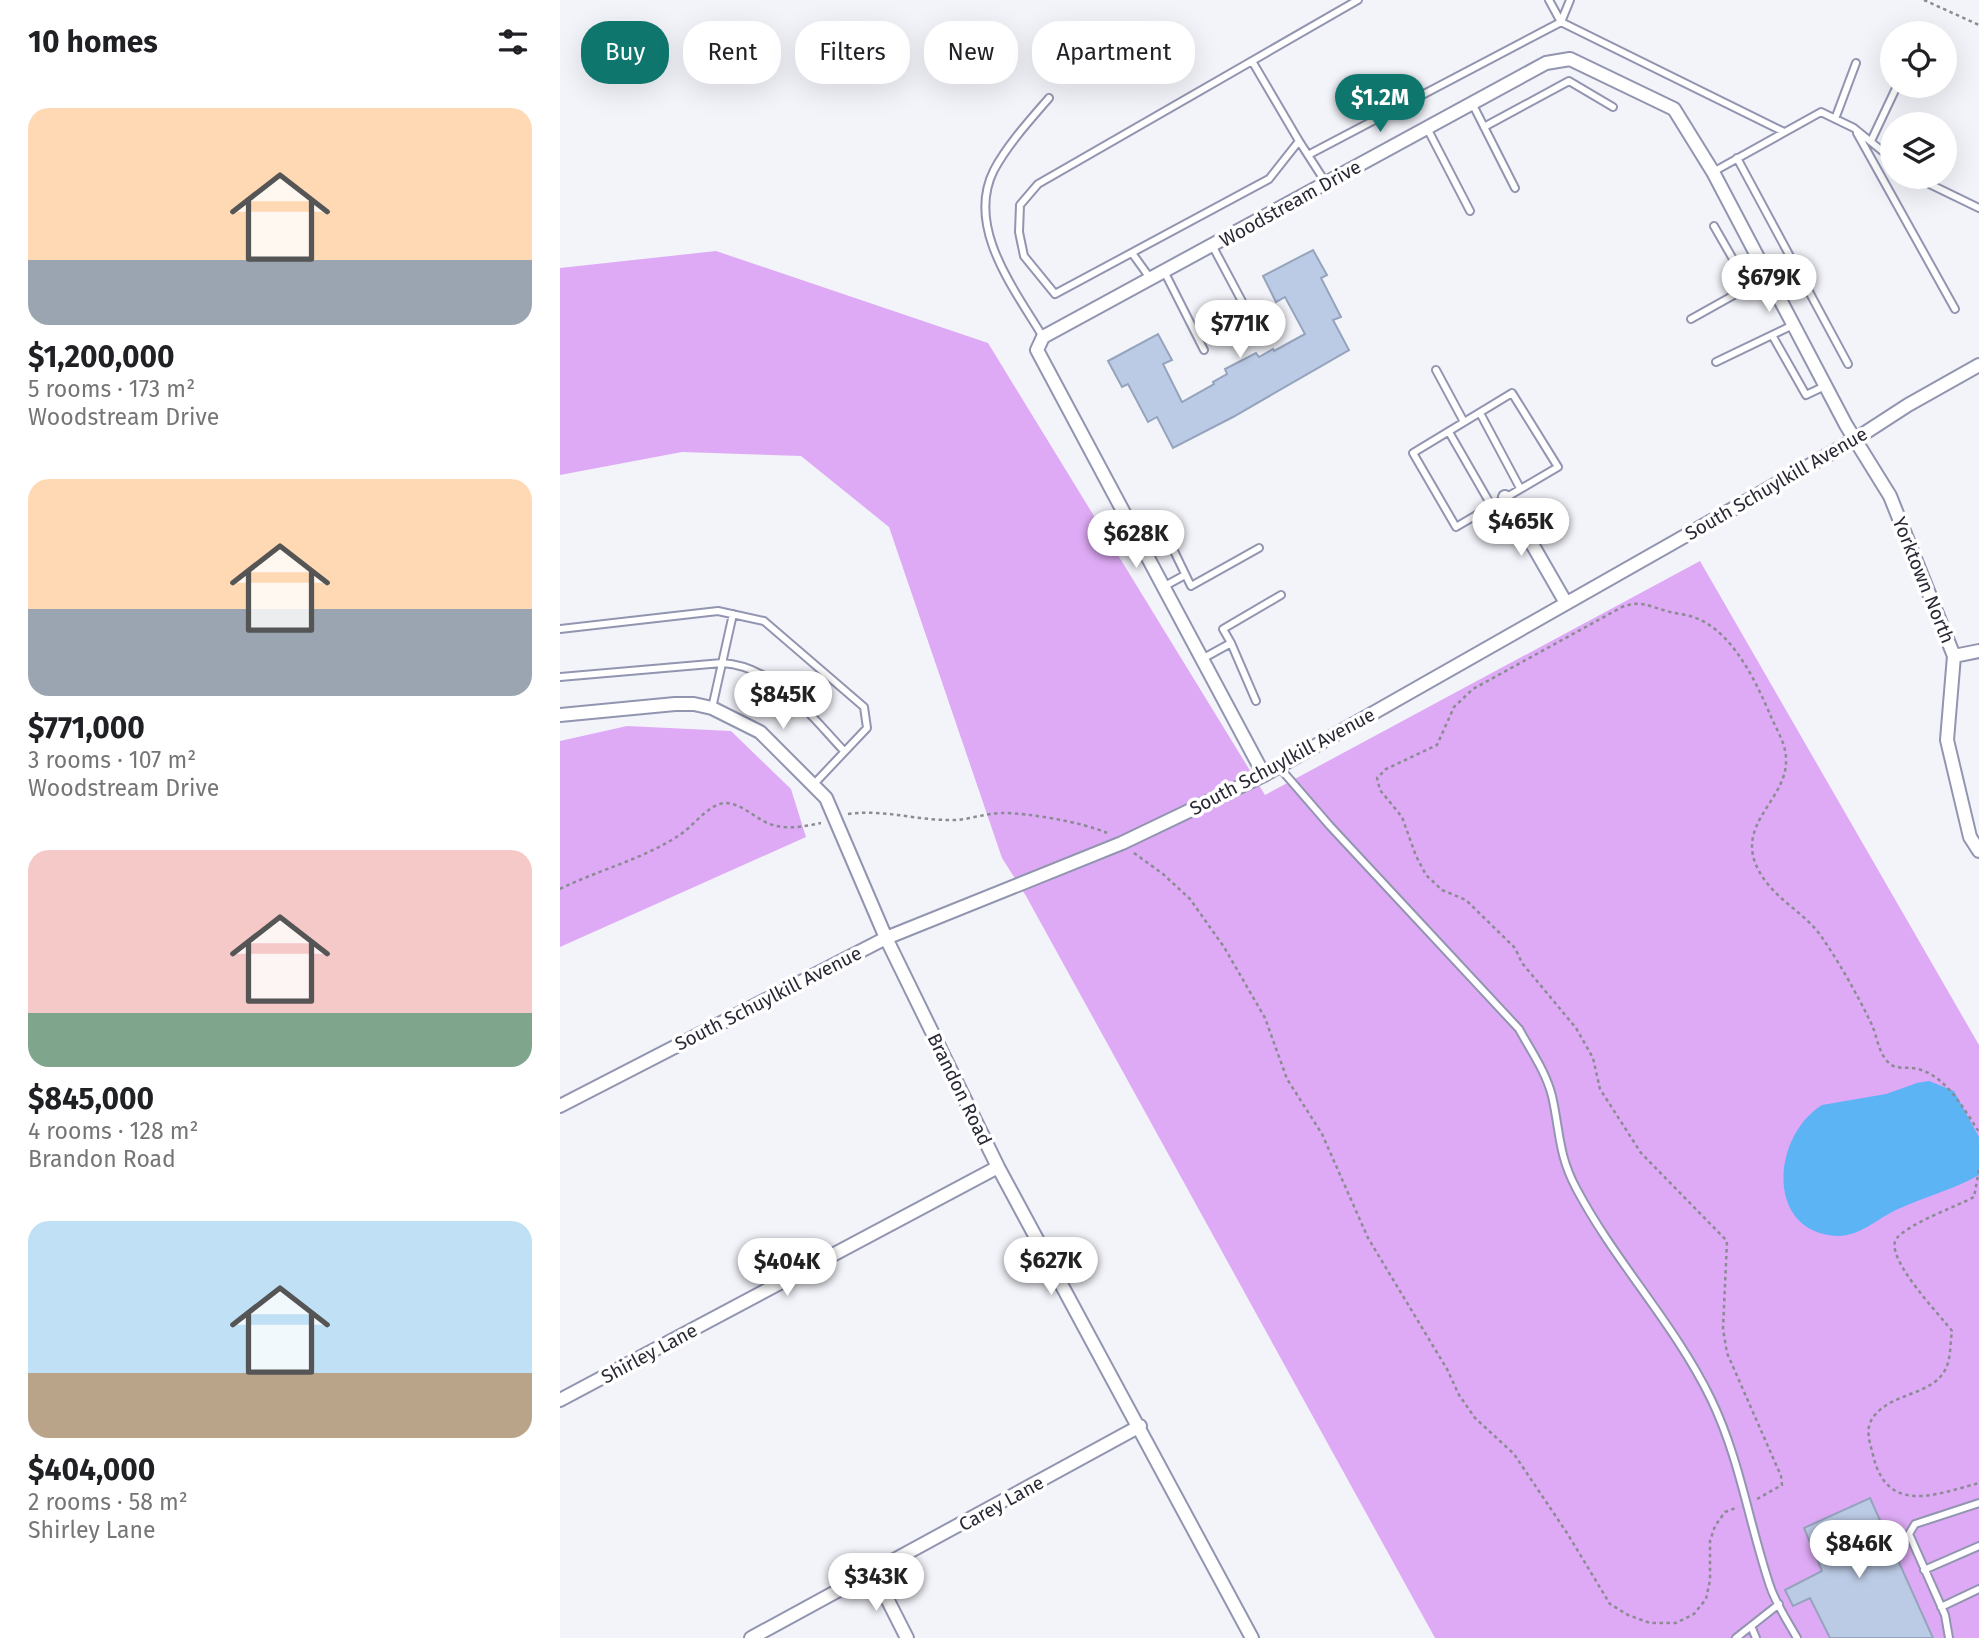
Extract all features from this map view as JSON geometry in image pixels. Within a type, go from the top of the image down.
[{"type":"street","name":"Woodstream Drive","points":[[1043,337],[1546,63],[1570,59],[1674,109],[1713,172],[1793,325]]},
{"type":"street","name":"Yorktown North","points":[[1793,325],[1854,440],[1890,496],[1955,656],[1947,740],[1970,838],[1979,851]]},
{"type":"street","points":[[1043,337],[1037,350],[1264,775]]},
{"type":"street","name":"South Schuylkill Avenue","points":[[560,1106],[886,938],[1122,844],[1264,775],[1854,440],[1908,405],[1979,365]]},
{"type":"street","points":[[1505,497],[1566,603]]},
{"type":"street","points":[[1955,656],[1979,651]]},
{"type":"street","name":"Brandon Road","points":[[560,715],[675,704],[712,708],[760,732],[826,798],[886,938],[998,1167],[1252,1638]]},
{"type":"street","name":"Shirley Lane","points":[[560,1400],[998,1167]]},
{"type":"street","name":"Carey Lane","points":[[751,1638],[1140,1426]]},
{"type":"street","points":[[874,1573],[907,1638]]},
{"type":"lane","points":[[1299,141],[1269,179],[1055,294],[1024,256],[1019,232],[1020,205],[1038,184],[1358,0]]},
{"type":"lane","points":[[1549,0],[1561,22],[1784,132]]},
{"type":"lane","points":[[1308,155],[1561,22],[1570,0]]},
{"type":"lane","points":[[1252,61],[1326,183]]},
{"type":"lane","points":[[1835,119],[1856,63]]},
{"type":"lane","points":[[1484,127],[1569,81],[1613,107]]},
{"type":"lane","points":[[1043,337],[998,257],[988,233],[985,215],[986,188],[994,169],[1049,98]]},
{"type":"lane","points":[[1871,141],[1891,98]]},
{"type":"lane","points":[[1472,103],[1515,188]]},
{"type":"lane","points":[[1713,172],[1821,112],[1854,128],[1880,149]]},
{"type":"lane","points":[[1427,128],[1470,211]]},
{"type":"lane","points":[[1854,128],[1955,309]]},
{"type":"lane","points":[[1737,158],[1848,364]]},
{"type":"lane","points":[[1940,189],[1979,208]]},
{"type":"lane","points":[[1714,226],[1749,287]]},
{"type":"lane","points":[[1212,245],[1253,321]]},
{"type":"lane","points":[[1132,253],[1150,278]]},
{"type":"lane","points":[[1164,271],[1204,350]]},
{"type":"lane","points":[[1692,319],[1768,276]]},
{"type":"lane","points":[[1716,362],[1793,325]]},
{"type":"lane","points":[[1772,335],[1806,396],[1825,386]]},
{"type":"lane","points":[[1436,370],[1464,422]]},
{"type":"lane","points":[[1512,393],[1558,467],[1455,527],[1413,453],[1464,422],[1512,393]]},
{"type":"lane","points":[[1480,413],[1520,488]]},
{"type":"lane","points":[[1449,432],[1491,505]]},
{"type":"lane","points":[[1157,516],[1191,586],[1259,548]]},
{"type":"lane","points":[[1163,587],[1185,575]]},
{"type":"lane","points":[[1256,701],[1223,629],[1282,595]]},
{"type":"lane","points":[[560,629],[718,611],[764,621],[864,707],[867,728],[814,784]]},
{"type":"lane","points":[[712,708],[733,614]]},
{"type":"lane","points":[[1202,659],[1231,643]]},
{"type":"lane","points":[[560,677],[722,663],[742,664],[782,686],[844,751]]},
{"type":"lane","points":[[1278,766],[1330,826],[1519,1029],[1540,1066],[1552,1096],[1559,1148],[1575,1187],[1617,1257],[1659,1312],[1711,1398],[1739,1469],[1770,1589],[1797,1638]]},
{"type":"lane","points":[[1950,1638],[1941,1607],[1909,1534],[1915,1524],[1979,1503]]},
{"type":"lane","points":[[1924,1570],[1979,1546]]},
{"type":"lane","points":[[1941,1607],[1979,1589]]},
{"type":"lane","points":[[1736,1638],[1779,1604]]},
{"type":"lane","points":[[1751,1626],[1756,1638]]},
{"type":"path","points":[[1924,0],[1979,25]]},
{"type":"path","points":[[560,889],[667,843],[722,803],[734,804],[773,825],[794,828],[867,811],[949,820],[1000,813],[1023,814],[1093,827],[1109,833],[1163,874],[1190,899],[1224,947],[1265,1018],[1287,1079],[1312,1115],[1338,1165],[1368,1238],[1447,1369],[1459,1395],[1475,1418],[1514,1454],[1567,1532],[1610,1604],[1628,1615],[1650,1623],[1676,1623],[1694,1614],[1706,1599],[1710,1580],[1710,1541],[1715,1526],[1725,1511],[1766,1496],[1782,1485],[1781,1476],[1727,1353],[1723,1328],[1727,1241],[1641,1153],[1600,1089],[1592,1058],[1576,1028],[1522,963],[1515,948],[1466,900],[1442,890],[1426,875],[1402,817],[1380,790],[1377,778],[1386,769],[1437,745],[1454,707],[1473,689],[1622,607],[1636,602],[1648,604],[1694,617],[1708,625],[1734,649],[1764,699],[1783,741],[1787,758],[1784,779],[1757,821],[1751,844],[1757,869],[1772,891],[1805,918],[1821,936],[1872,1024],[1881,1052],[1889,1064],[1900,1068],[1917,1068],[1943,1083],[1979,1132]]},
{"type":"path","points":[[1979,1170],[1974,1197],[1895,1239],[1893,1251],[1900,1267],[1952,1331],[1947,1367],[1938,1382],[1892,1401],[1872,1418],[1867,1431],[1876,1469],[1892,1489],[1908,1497],[1930,1497],[1979,1483]]},
{"type":"shaded area","points":[[716,251],[988,343],[1265,795],[1700,561],[1979,1045],[1979,1638],[1435,1638],[1026,896],[1002,858],[889,527],[801,456],[682,452],[560,475],[560,268]]},
{"type":"shaded area","points":[[627,726],[731,731],[791,789],[806,837],[560,947],[560,741]]},
{"type":"water","points":[[1929,1081],[1954,1091],[1979,1137],[1979,1175],[1896,1210],[1861,1230],[1846,1235],[1814,1231],[1797,1219],[1787,1201],[1784,1181],[1786,1159],[1793,1138],[1805,1119],[1822,1105],[1886,1094]]},
{"type":"building","points":[[1313,250],[1327,275],[1321,278],[1341,317],[1333,320],[1349,350],[1233,417],[1173,448],[1157,417],[1148,422],[1128,384],[1122,387],[1108,361],[1158,334],[1172,360],[1163,364],[1182,402],[1214,384],[1213,382],[1227,374],[1225,369],[1256,353],[1259,357],[1273,349],[1274,351],[1305,334],[1285,297],[1276,302],[1263,276]]},
{"type":"building","points":[[1870,1498],[1933,1638],[1830,1638],[1810,1598],[1793,1606],[1785,1590],[1822,1571],[1804,1528]]}]
